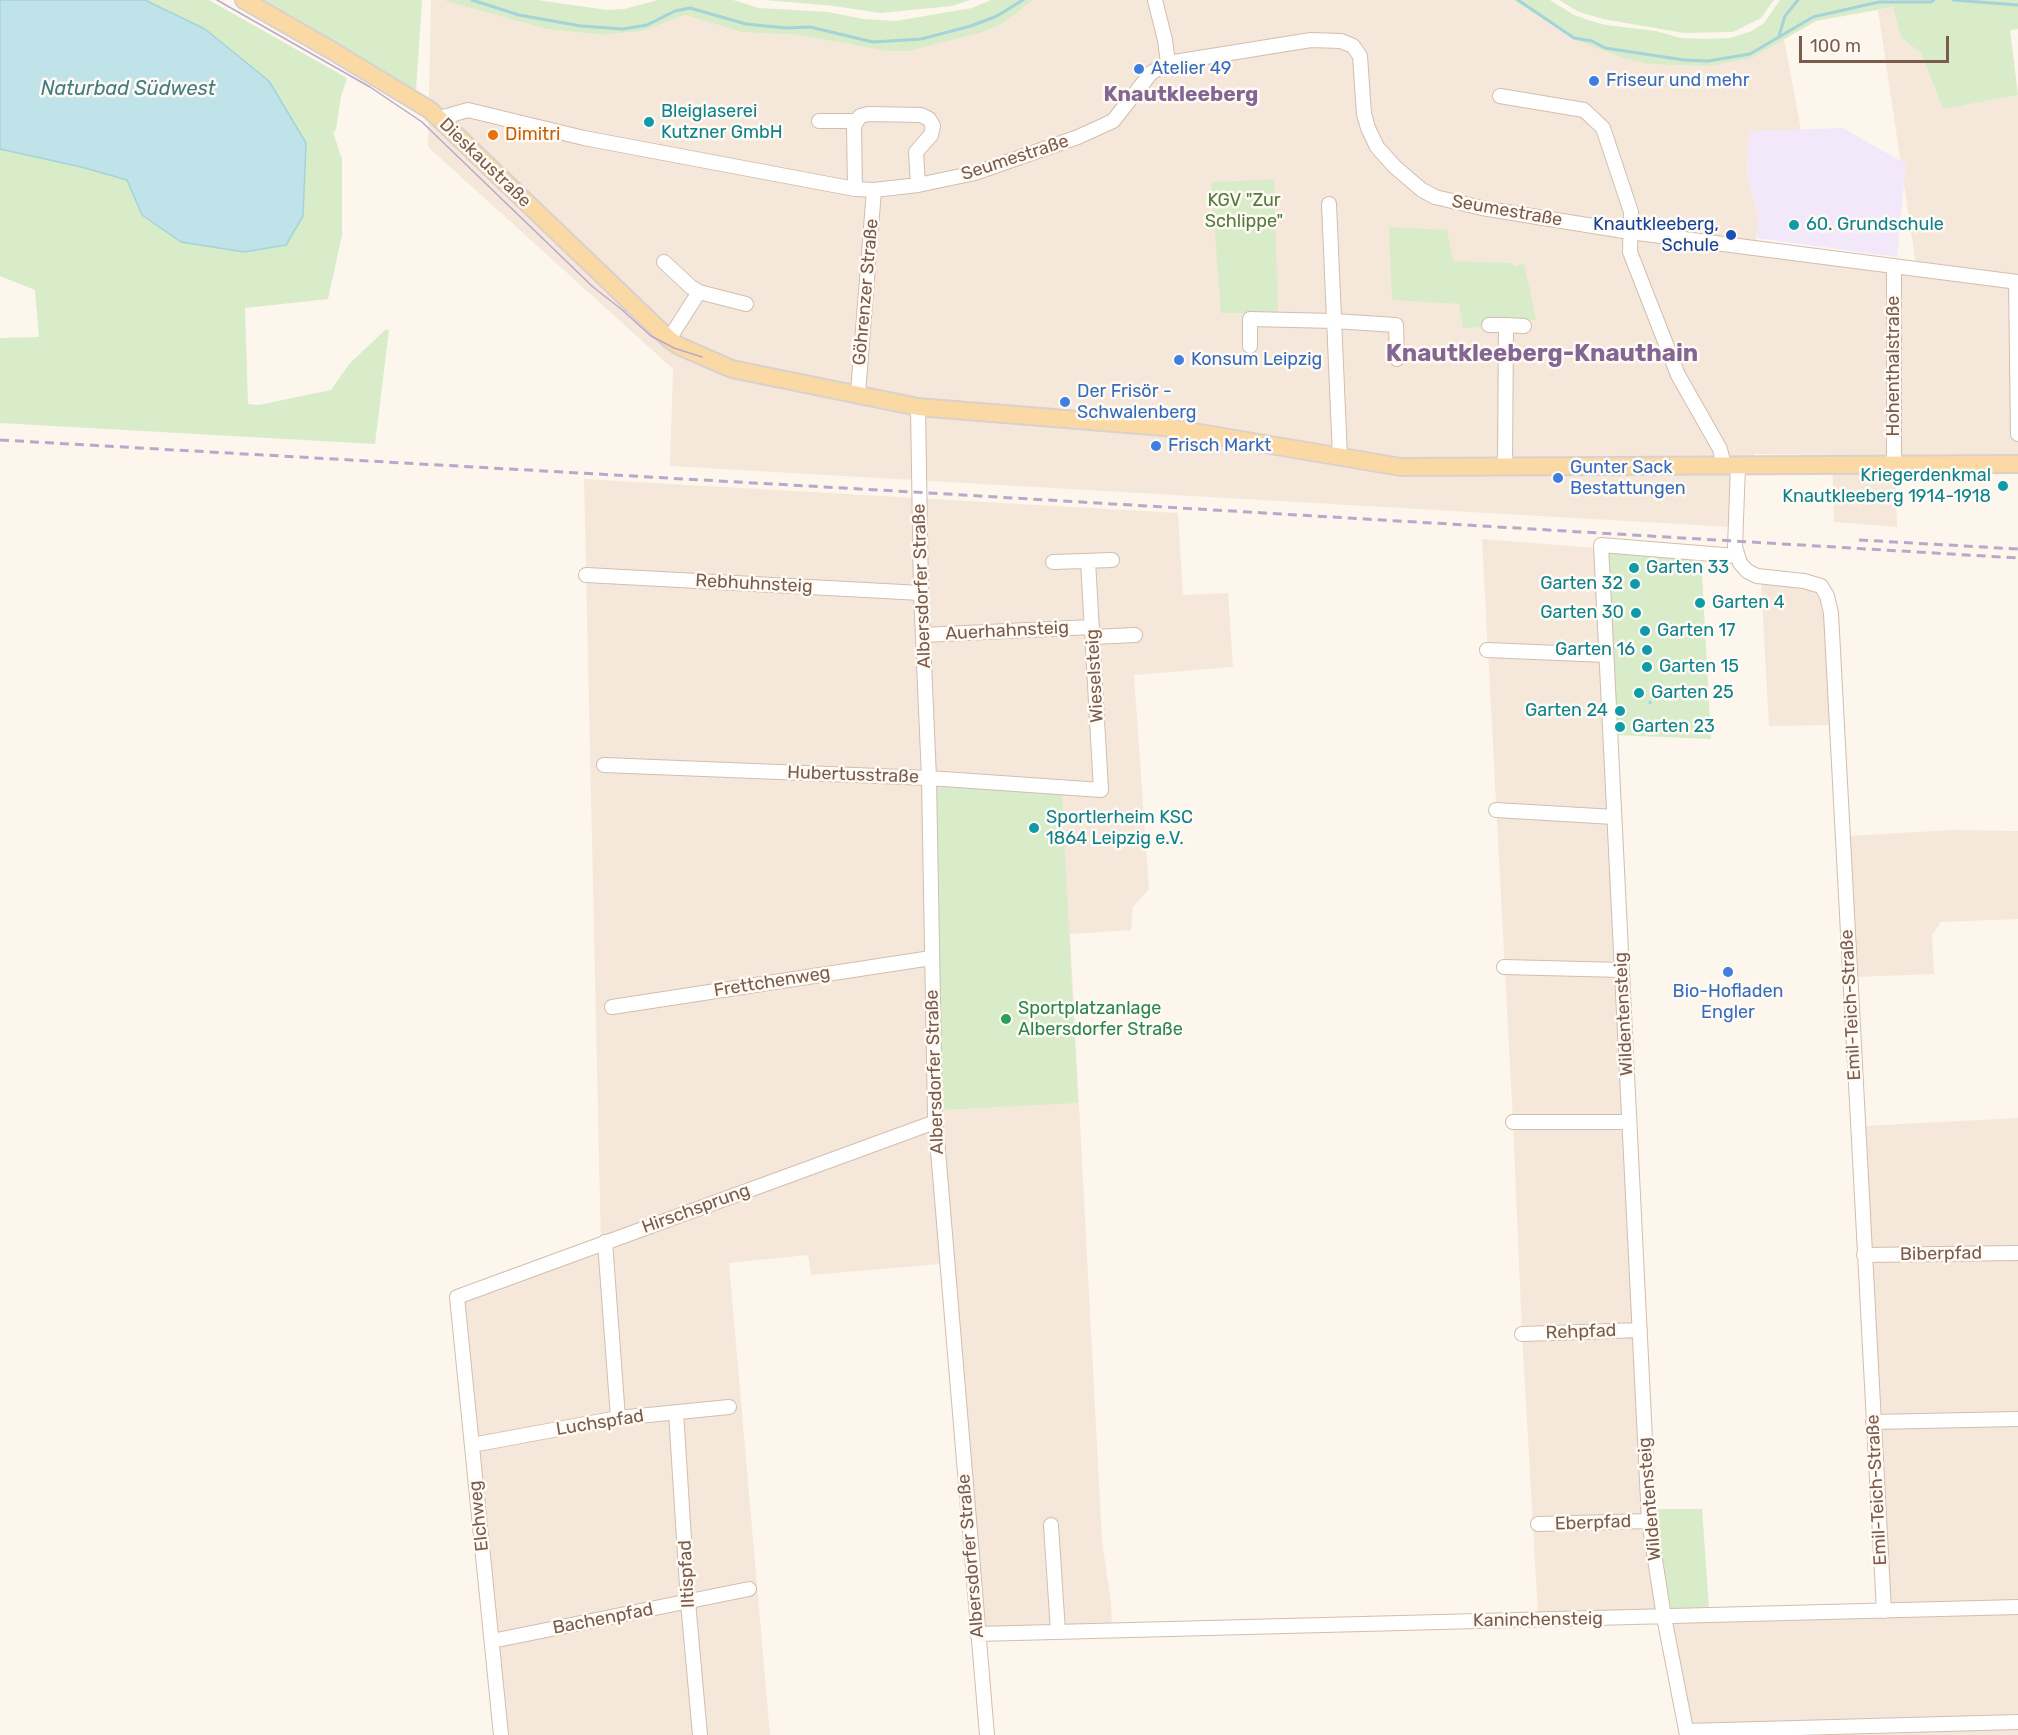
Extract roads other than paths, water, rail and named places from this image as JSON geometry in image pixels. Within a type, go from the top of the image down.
[{"type":"main road","name":"Dieskaustraße","points":[[244,0],[430,110],[669,339],[702,357],[732,369],[918,407],[1164,427],[1401,467],[2018,464]]},
{"type":"street","points":[[1155,0],[1168,63]]},
{"type":"street","name":"Seumestraße","points":[[440,118],[468,110],[584,138],[855,189],[874,190],[918,185],[975,173],[1078,137],[1113,121],[1151,73],[1168,63],[1311,40],[1341,41],[1353,46],[1360,56],[1364,114],[1377,147],[1395,167],[1422,190],[1435,197],[1450,202],[1630,232],[2017,282]]},
{"type":"street","points":[[1500,96],[1584,110],[1603,128],[1631,212],[1630,252],[1678,375],[1723,458],[1731,466],[1736,556]]},
{"type":"street","points":[[819,121],[855,121],[860,116],[868,114],[921,115],[929,119],[933,126],[931,135],[916,152],[918,185]]},
{"type":"street","points":[[855,121],[855,189]]},
{"type":"street","name":"Göhrenzer Straße","points":[[858,393],[874,190]]},
{"type":"street","points":[[1329,204],[1340,457]]},
{"type":"street","points":[[664,262],[690,287],[699,292],[746,304]]},
{"type":"street","name":"Hohenthalstraße","points":[[1894,266],[1894,466]]},
{"type":"street","points":[[2017,282],[2018,434]]},
{"type":"street","points":[[669,339],[699,292]]},
{"type":"street","points":[[1250,346],[1250,320],[1334,321],[1395,325],[1397,359]]},
{"type":"street","points":[[1489,325],[1524,326]]},
{"type":"street","points":[[1505,466],[1506,325]]},
{"type":"street","name":"Albersdorfer Straße","points":[[918,407],[935,1122],[987,1735]]},
{"type":"street","name":"Wildentensteig","points":[[1686,1733],[1648,1521],[1601,545],[1736,556]]},
{"type":"street","name":"Emil-Teich-Straße","points":[[1736,556],[1747,571],[1757,576],[1804,581],[1821,586],[1827,596],[1831,614],[1884,1611]]},
{"type":"street","points":[[1053,562],[1112,560]]},
{"type":"street","name":"Wieselsteig","points":[[1088,561],[1101,790]]},
{"type":"street","name":"Rebhuhnsteig","points":[[586,575],[921,592]]},
{"type":"street","name":"Auerhahnsteig","points":[[923,635],[1092,632],[1135,635]]},
{"type":"street","points":[[1487,650],[1606,656]]},
{"type":"street","name":"Hubertusstraße","points":[[604,765],[928,778],[1101,790]]},
{"type":"street","points":[[1496,810],[1614,817]]},
{"type":"street","name":"Frettchenweg","points":[[612,1007],[931,958]]},
{"type":"street","points":[[1504,967],[1622,970]]},
{"type":"street","name":"Hirschsprung","points":[[457,1297],[935,1122]]},
{"type":"street","points":[[1513,1122],[1629,1122]]},
{"type":"street","points":[[605,1242],[618,1418]]},
{"type":"street","name":"Biberpfad","points":[[1864,1255],[2018,1253]]},
{"type":"street","name":"Elchweg","points":[[457,1297],[501,1735]]},
{"type":"street","name":"Rehpfad","points":[[1522,1334],[1640,1330]]},
{"type":"street","name":"Luchspfad","points":[[472,1445],[618,1418],[729,1407]]},
{"type":"street","name":"Iltispfad","points":[[676,1412],[688,1602],[700,1735]]},
{"type":"street","points":[[1873,1422],[2018,1419]]},
{"type":"street","name":"Eberpfad","points":[[1538,1524],[1648,1521]]},
{"type":"street","points":[[1051,1525],[1058,1632]]},
{"type":"street","name":"Bachenpfad","points":[[492,1641],[749,1589]]},
{"type":"street","name":"Kaninchensteig","points":[[977,1634],[2018,1607]]},
{"type":"street","points":[[1686,1733],[2018,1722]]},
{"type":"water","name":"Naturbad Südwest","points":[[0,0],[145,0],[205,29],[269,81],[306,143],[303,216],[286,245],[244,252],[181,242],[142,215],[127,180],[0,149]]},
{"type":"waterway","points":[[472,0],[519,15],[581,26],[623,29],[647,25],[675,11],[690,8],[746,24],[786,28],[810,27],[873,42],[921,39],[971,26],[997,16],[1023,0]]},
{"type":"waterway","points":[[1518,0],[1574,38],[1592,41],[1605,48],[1684,60],[1708,61],[1750,54],[1813,17],[1879,2],[1931,2],[1934,0]]},
{"type":"waterway","points":[[1779,36],[1785,16],[1798,0]]},
{"type":"waterway","points":[[1953,0],[2018,5]]},
{"type":"tram line","points":[[217,0],[370,87],[422,122],[593,287],[625,312]]},
{"type":"tram line","points":[[620,308],[651,336],[674,348],[702,357]]},
{"type":"railway","points":[[0,440],[2018,558]]},
{"type":"railway","points":[[1859,540],[2018,549]]},
{"type":"place","name":"Atelier 49","points":[[1139,69]]},
{"type":"place","name":"Friseur und mehr","points":[[1594,81]]},
{"type":"place","name":"Bleiglaserei Kutzner GmbH","points":[[649,122]]},
{"type":"place","name":"Dimitri","points":[[493,135]]},
{"type":"place","name":"60. Grundschule","points":[[1794,225]]},
{"type":"place","name":"Knautkleeberg, Schule","points":[[1731,235]]},
{"type":"place","name":"Konsum Leipzig","points":[[1179,360]]},
{"type":"place","name":"Der Frisör - Schwalenberg","points":[[1065,402]]},
{"type":"place","name":"Frisch Markt","points":[[1156,446]]},
{"type":"place","name":"Gunter Sack Bestattungen","points":[[1558,478]]},
{"type":"place","name":"Kriegerdenkmal Knautkleeberg 1914-1918","points":[[2003,486]]},
{"type":"place","name":"Garten 33","points":[[1634,568]]},
{"type":"place","name":"Garten 32","points":[[1635,584]]},
{"type":"place","name":"Garten 4","points":[[1700,603]]},
{"type":"place","name":"Garten 30","points":[[1636,613]]},
{"type":"place","name":"Garten 17","points":[[1645,631]]},
{"type":"place","name":"Garten 16","points":[[1647,650]]},
{"type":"place","name":"Garten 15","points":[[1647,667]]},
{"type":"place","name":"Garten 25","points":[[1639,693]]},
{"type":"place","name":"Garten 24","points":[[1620,711]]},
{"type":"place","name":"Garten 23","points":[[1620,727]]},
{"type":"place","name":"Sportlerheim KSC 1864 Leipzig e.V.","points":[[1034,828]]},
{"type":"place","name":"Bio-Hofladen Engler","points":[[1728,972]]},
{"type":"place","name":"Sportplatzanlage Albersdorfer Straße","points":[[1006,1019]]},
{"type":"district","name":"Knautkleeberg","points":[[1181,95]]},
{"type":"district","name":"Knautkleeberg-Knauthain","points":[[1542,354]]},
{"type":"park label","name":"KGV \"Zur Schlippe\"","points":[[1244,211]]}]
